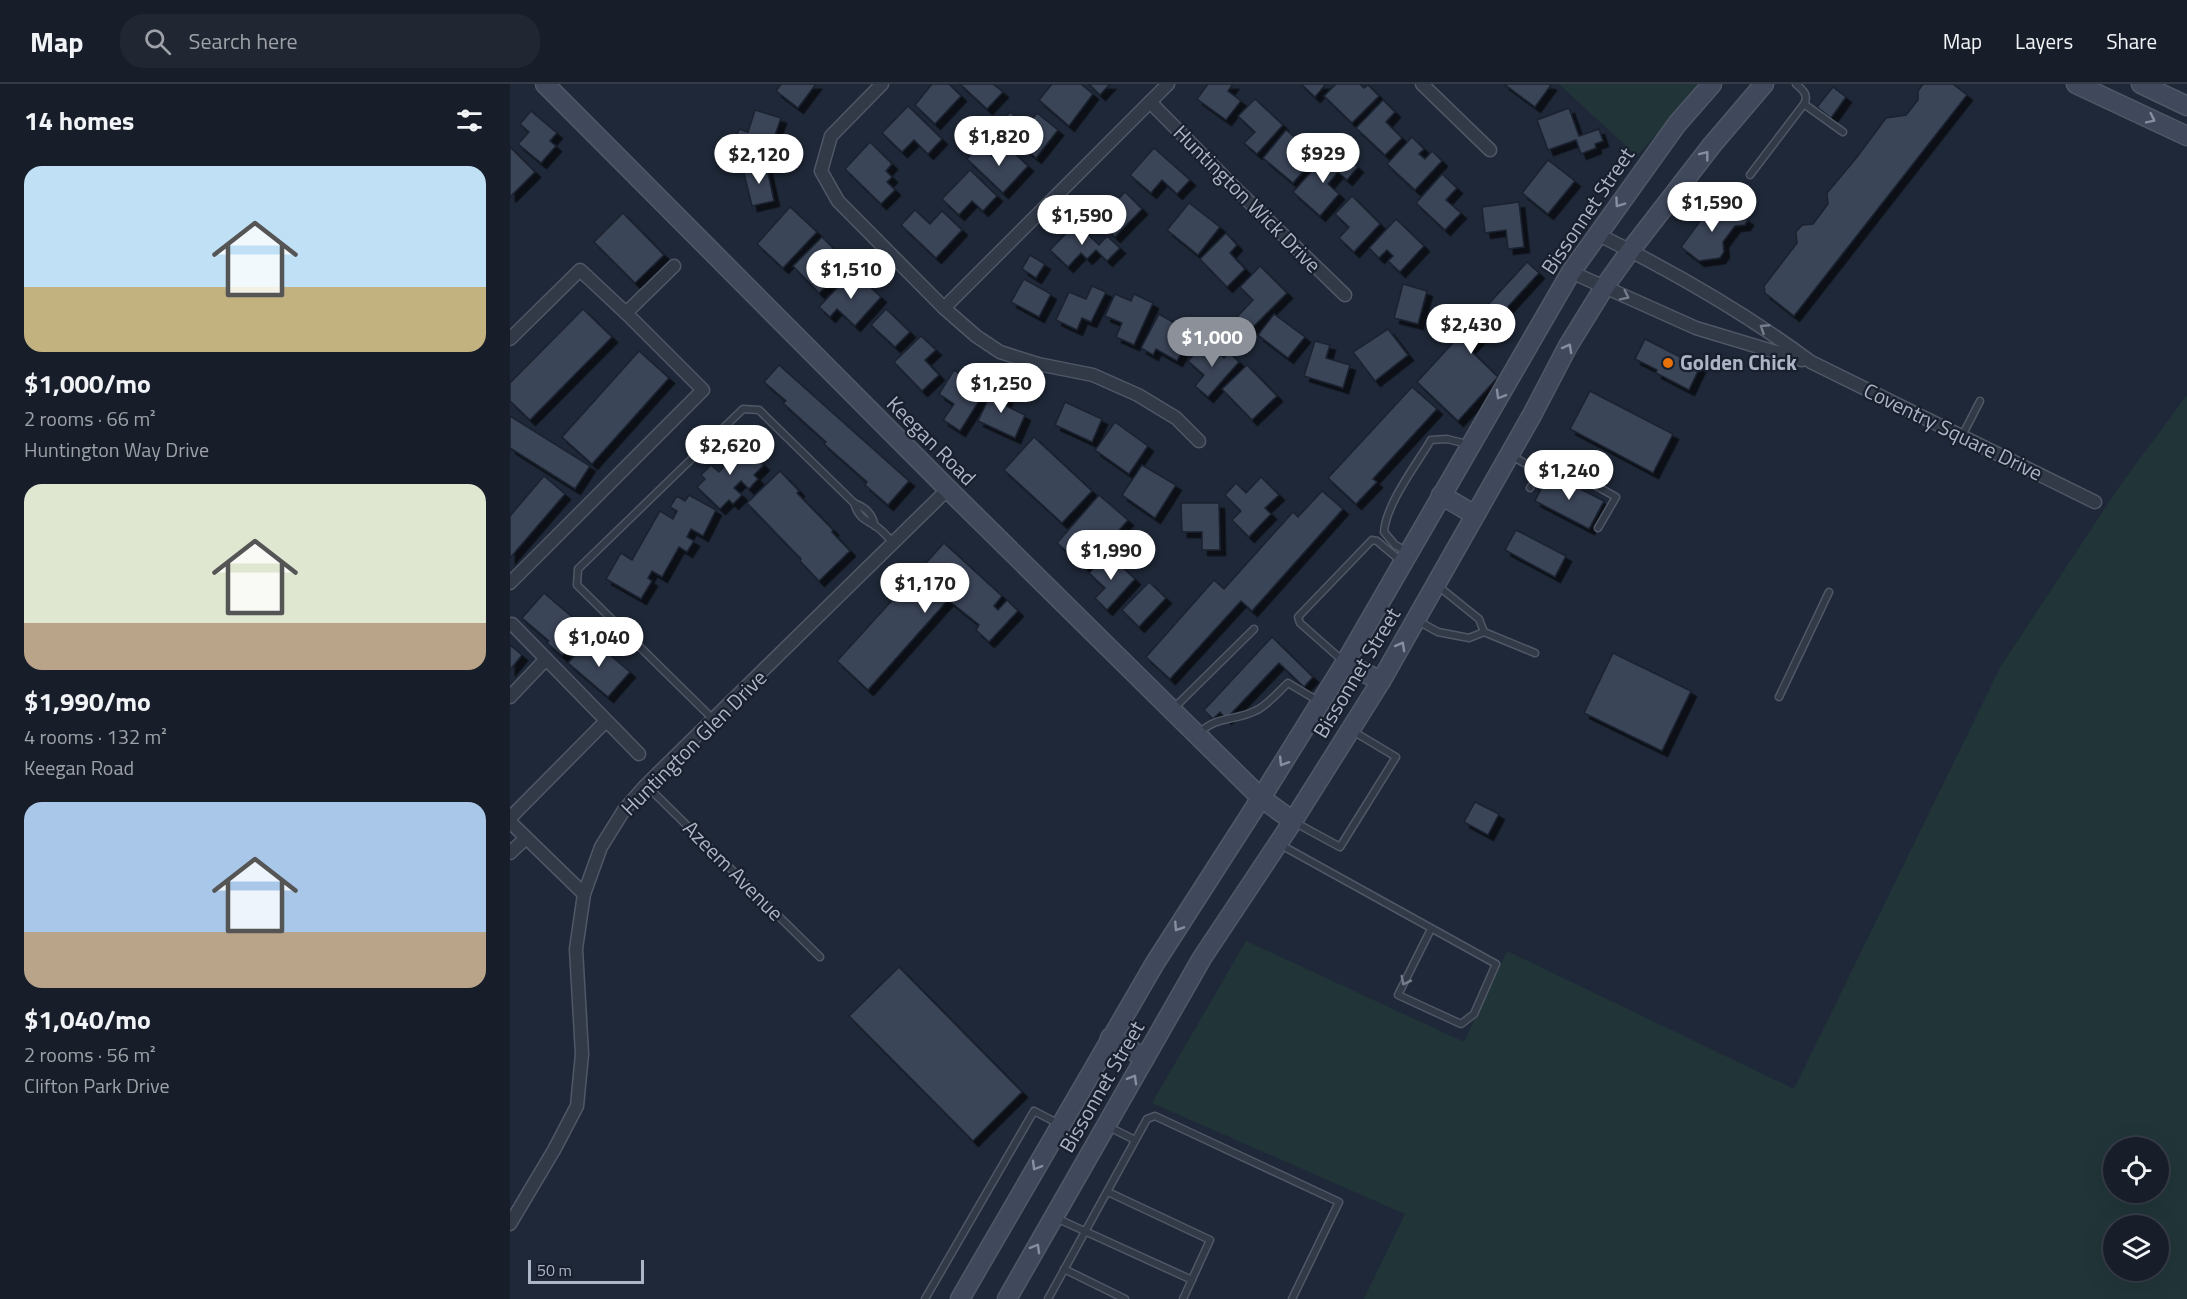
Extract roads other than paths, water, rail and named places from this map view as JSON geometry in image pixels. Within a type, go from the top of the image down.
[{"type":"main road","name":"Keegan Road","points":[[545,84],[1197,736],[1261,798],[1293,821]]},
{"type":"main road","name":"Bissonnet Street","points":[[960,1299],[1155,963],[1345,663],[1571,272],[1677,124],[1712,84]]},
{"type":"main road","name":"Bissonnet Street","points":[[1007,1299],[1202,958],[1293,821],[1381,681],[1568,346],[1605,286],[1630,250],[1764,84]]},
{"type":"main road","points":[[2076,84],[2187,136]]},
{"type":"main road","points":[[2141,84],[2187,106]]},
{"type":"main road","points":[[1441,495],[1475,514]]},
{"type":"main road","points":[[1345,663],[1381,681]]},
{"type":"main road","points":[[1110,1038],[1145,1058]]},
{"type":"street","points":[[882,84],[831,136],[820,171],[838,201],[944,308],[976,336],[1000,352],[1038,364],[1093,375],[1129,391],[1176,418],[1199,441]]},
{"type":"street","points":[[944,308],[1168,84]]},
{"type":"street","points":[[1422,84],[1490,150]]},
{"type":"street","name":"Huntington Wick Drive","points":[[1150,102],[1345,295]]},
{"type":"street","name":"Coventry Square Drive","points":[[1597,234],[1727,304],[1811,362],[2095,502]]},
{"type":"street","points":[[626,313],[674,266]]},
{"type":"street","points":[[510,339],[580,270],[703,390],[510,583]]},
{"type":"street","name":"Coventry Square Drive","points":[[1571,272],[1696,328],[1811,362]]},
{"type":"street","name":"Huntington Glen Drive","points":[[510,1224],[577,1106],[582,1054],[576,949],[584,894],[601,847],[624,810],[646,785],[714,721],[948,489]]},
{"type":"street","points":[[512,624],[639,754]]},
{"type":"street","points":[[510,697],[546,659]]},
{"type":"street","points":[[584,894],[510,820],[606,721]]},
{"type":"street","points":[[510,853],[526,838]]},
{"type":"lane","points":[[1750,175],[1804,104],[1805,92],[1796,84]]},
{"type":"lane","points":[[1804,104],[1843,132]]},
{"type":"lane","points":[[1962,437],[1980,401]]},
{"type":"lane","points":[[714,721],[577,585],[578,569],[743,409],[759,410],[855,503],[858,514],[867,523],[875,526],[893,543]]},
{"type":"lane","points":[[1406,557],[1384,532],[1385,523],[1396,500],[1431,440],[1447,439],[1471,445]]},
{"type":"lane","points":[[1509,455],[1540,472]]},
{"type":"lane","points":[[1530,488],[1548,459],[1616,497],[1598,528]]},
{"type":"lane","points":[[1345,663],[1300,623],[1298,617],[1372,540],[1377,540],[1406,557]]},
{"type":"lane","points":[[1436,584],[1479,619],[1485,632],[1535,653]]},
{"type":"lane","points":[[1779,697],[1828,592]]},
{"type":"lane","points":[[1416,620],[1438,632],[1469,638],[1485,632]]},
{"type":"lane","points":[[1172,710],[1254,629]]},
{"type":"lane","points":[[1197,736],[1215,721],[1224,721],[1257,711],[1288,683],[1320,702]]},
{"type":"lane","points":[[1293,821],[1340,848],[1396,757],[1350,730]]},
{"type":"lane","name":"Azeem Avenue","points":[[646,785],[820,957]]},
{"type":"lane","points":[[1278,843],[1496,964],[1474,1014],[1461,1024],[1398,994],[1431,929]]},
{"type":"lane","points":[[925,1299],[1034,1111],[1060,1124]]},
{"type":"lane","points":[[1048,1299],[1147,1119],[1155,1116],[1339,1202],[1293,1299]]},
{"type":"lane","points":[[1107,1125],[1135,1140]]},
{"type":"lane","points":[[1108,1192],[1210,1240],[1183,1299]]},
{"type":"lane","points":[[1054,1217],[1192,1280]]},
{"type":"lane","points":[[1064,1269],[1125,1299]]},
{"type":"place","name":"Golden Chick","points":[[1668,363]]}]
